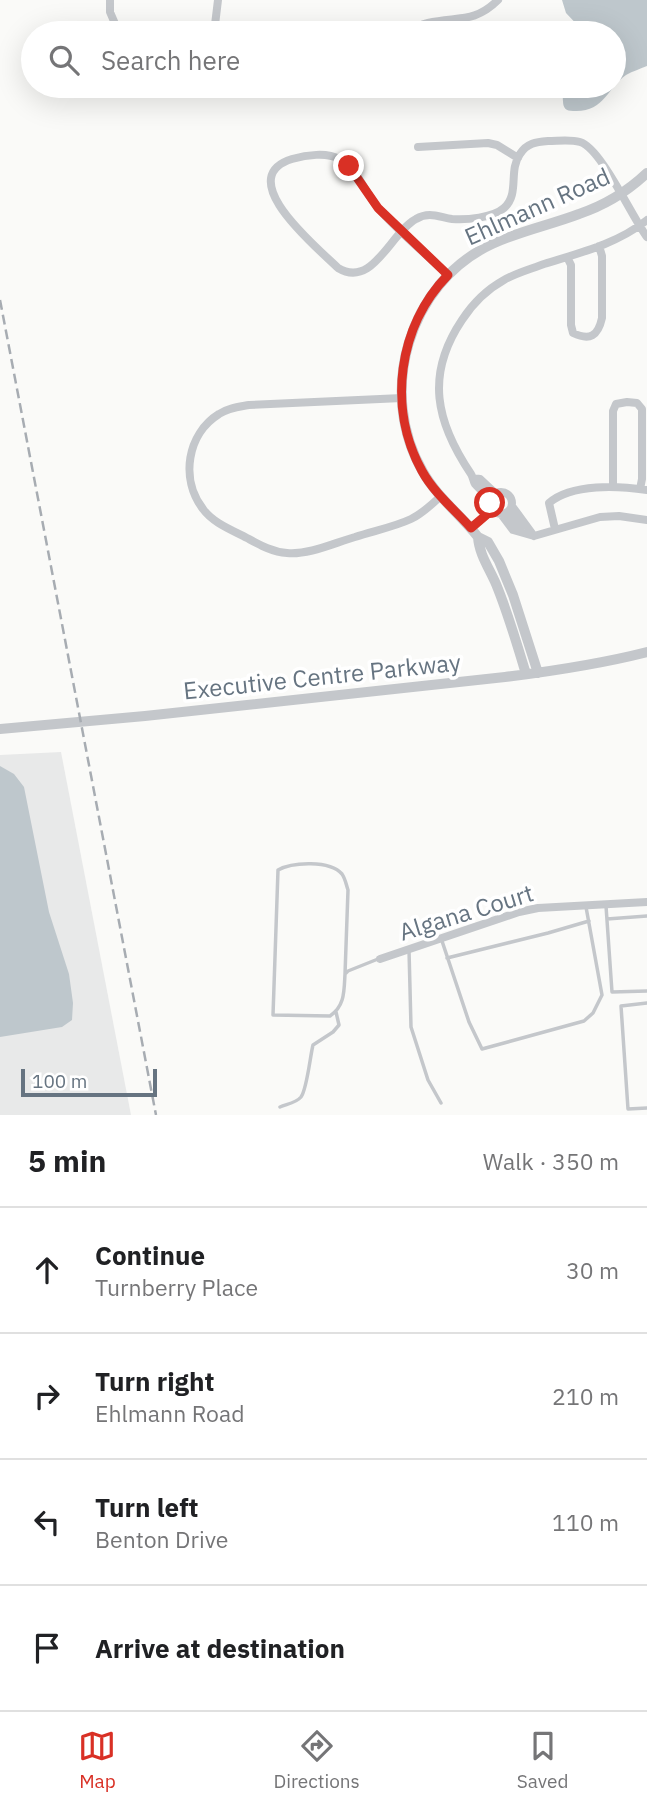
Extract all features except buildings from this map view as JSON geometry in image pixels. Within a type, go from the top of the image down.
[{"type":"street","points":[[110,0],[110,12],[114,21]]},
{"type":"street","points":[[215,21],[218,0]]},
{"type":"street","points":[[447,21],[466,19],[498,0]]},
{"type":"street","points":[[448,275],[401,232],[378,208],[349,166],[336,157],[328,155],[290,159],[279,166],[272,176],[273,192],[287,218],[338,268],[356,274],[372,265],[401,232],[418,217],[437,214],[453,219],[493,215],[500,211],[512,195],[513,170],[517,158],[526,146],[534,143],[578,141],[588,146],[598,158],[647,237]]},
{"type":"street","points":[[418,147],[488,143],[507,150],[517,158]]},
{"type":"street","name":"Ehlmann Road","points":[[538,673],[507,578],[488,542],[475,533],[441,496],[422,470],[413,451],[407,433],[402,398],[402,376],[410,335],[428,299],[463,262],[489,245],[599,206],[647,173]]},
{"type":"street","points":[[647,220],[623,236],[506,278],[487,291],[469,309],[445,351],[439,395],[449,438],[476,485],[493,496],[506,494],[511,499],[507,511],[513,530],[534,536],[600,517],[619,516],[647,520]]},
{"type":"street","points":[[567,257],[571,265],[573,333],[589,337],[596,334],[601,318],[602,256],[599,246]]},
{"type":"street","points":[[402,398],[249,405],[219,414],[208,422],[193,445],[189,470],[195,496],[203,509],[220,524],[264,547],[291,554],[411,519],[441,496]]},
{"type":"street","points":[[555,529],[550,503],[556,498],[589,488],[644,490],[643,419],[642,409],[637,403],[616,404],[613,411],[612,487]]},
{"type":"street","points":[[475,533],[492,510],[493,496]]},
{"type":"street","points":[[492,510],[507,511],[534,536]]},
{"type":"street","name":"Ehlmann Road","points":[[475,533],[479,549],[502,600],[526,674]]},
{"type":"street","name":"Executive Centre Parkway","points":[[1,729],[538,673],[612,661],[647,652]]},
{"type":"street","name":"Algana Court","points":[[380,958],[538,908],[647,902]]},
{"type":"lane","points":[[0,718],[1,729]]},
{"type":"lane","points":[[300,863],[332,866],[344,877],[348,890],[345,974],[343,999],[336,1012],[330,1016],[274,1015],[278,870],[300,863]]},
{"type":"lane","points":[[605,904],[612,992]]},
{"type":"lane","points":[[441,938],[482,1049],[584,1021],[593,1013],[602,995],[586,905]]},
{"type":"lane","points":[[607,919],[647,916]]},
{"type":"lane","points":[[447,958],[589,921]]},
{"type":"lane","points":[[409,949],[411,1027],[428,1080],[442,1103]]},
{"type":"lane","points":[[345,974],[380,958]]},
{"type":"lane","points":[[602,995],[612,992],[647,991]]},
{"type":"lane","points":[[647,1003],[621,1006],[629,1112],[647,1108]]},
{"type":"lane","points":[[280,1107],[301,1097],[306,1086],[313,1045],[339,1025],[336,1012]]},
{"type":"shaded area","points":[[562,0],[647,0],[647,66],[626,75],[626,21],[574,21],[566,13]]},
{"type":"shaded area","points":[[563,98],[605,98],[583,111],[565,109]]},
{"type":"shaded area","points":[[61,752],[131,1115],[0,1115],[0,755]]},
{"type":"shaded area","points":[[0,766],[14,774],[24,787],[49,912],[69,974],[73,1003],[72,1020],[62,1027],[0,1037]]},
{"type":"railway","points":[[0,300],[156,1115]]},
{"type":"route","points":[[349,166],[378,208],[448,275],[438,285],[418,316],[404,359],[403,414],[413,451],[433,487],[471,528],[492,510],[490,503]]}]
